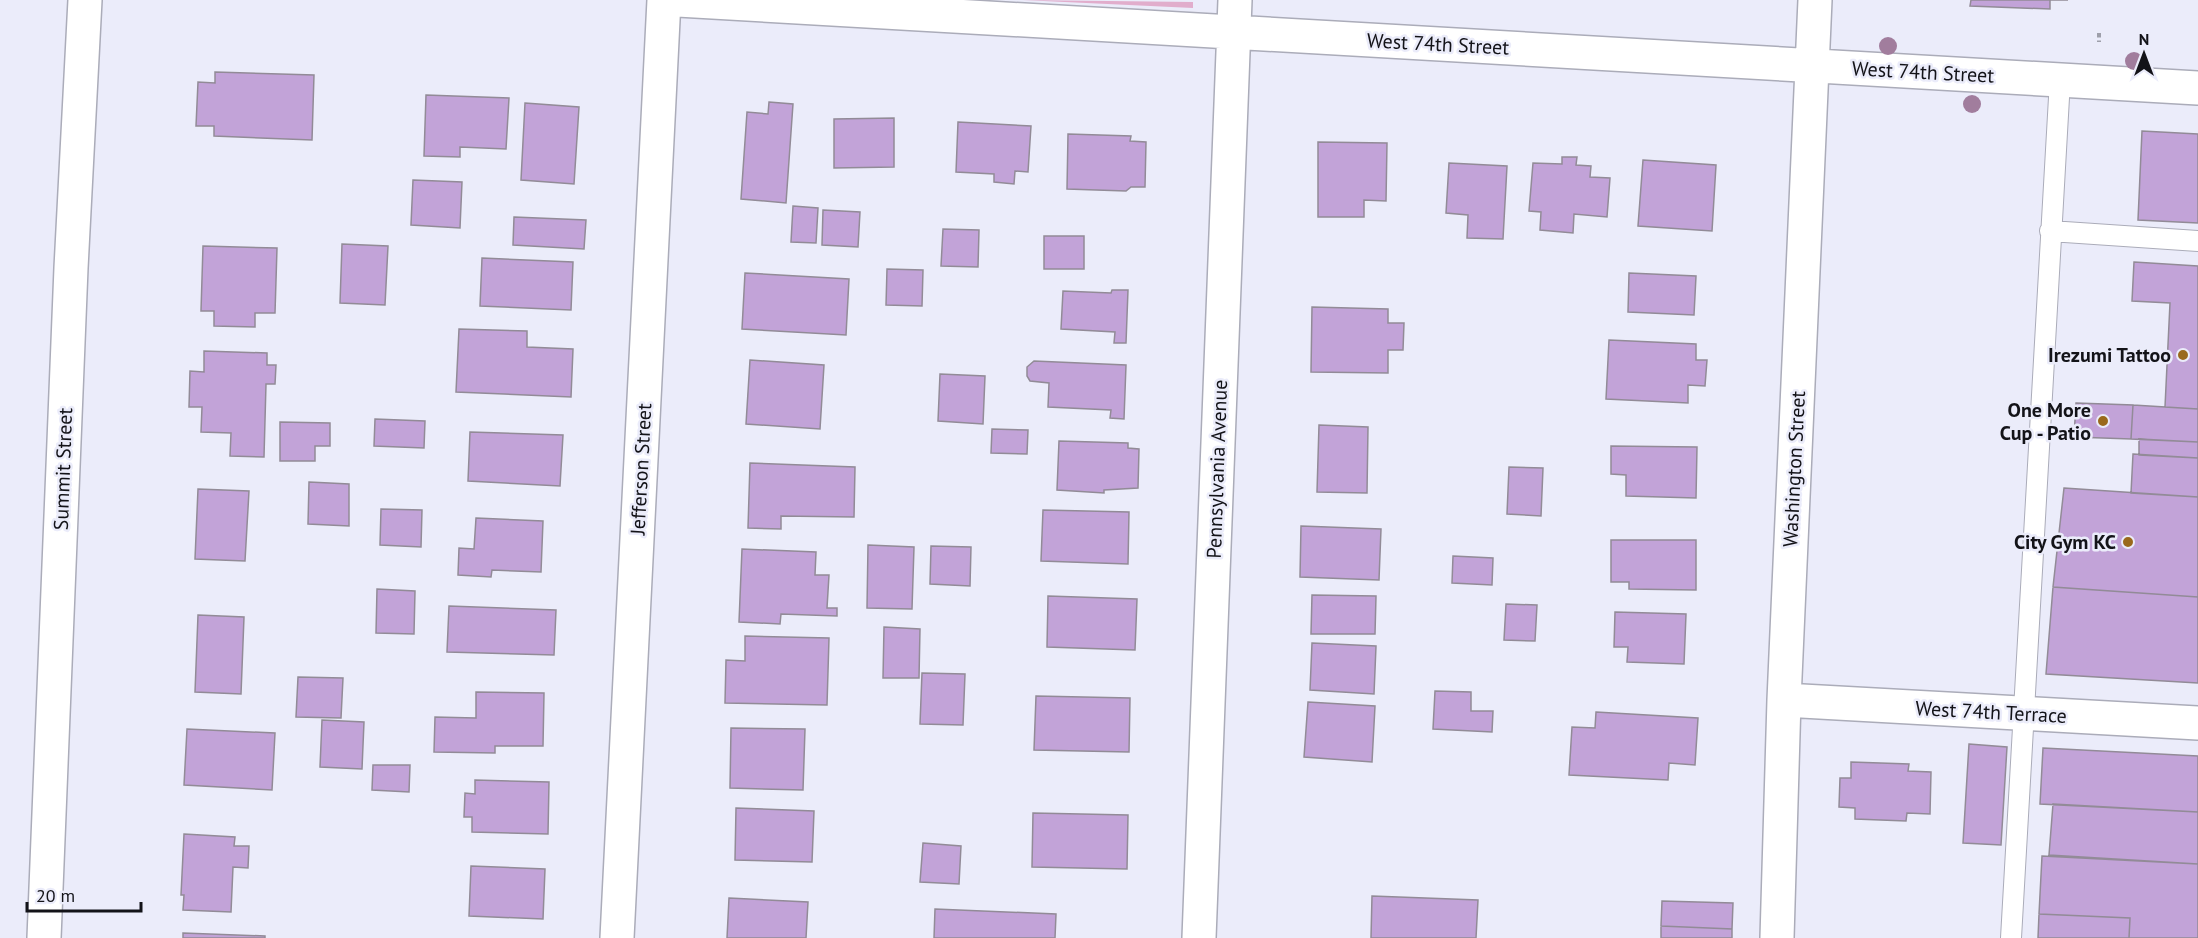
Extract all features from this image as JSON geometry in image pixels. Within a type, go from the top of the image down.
[{"type":"street","name":"Summit Street","points":[[44,938],[71,267],[85,0]]},
{"type":"street","name":"Jefferson Street","points":[[617,938],[664,0]]},
{"type":"street","name":"West 74th Street","points":[[678,0],[2198,88]]},
{"type":"street","name":"Pennsylvania Avenue","points":[[1200,938],[1235,0]]},
{"type":"street","name":"Washington Street","points":[[1777,938],[1784,700],[1815,0]]},
{"type":"street","name":"West 74th Terrace","points":[[1784,700],[2198,723]]},
{"type":"lane","points":[[2012,938],[2022,714],[2060,80]]},
{"type":"lane","points":[[2050,231],[2198,241]]},
{"type":"path","points":[[2098,33],[2098,42]]},
{"type":"shaded area","points":[[1022,0],[1193,2],[1193,8]]},
{"type":"building","points":[[1971,0],[2050,0],[2050,9],[1970,6]]},
{"type":"building","points":[[215,72],[314,75],[312,140],[214,136],[214,126],[196,126],[198,82],[215,83]]},
{"type":"building","points":[[426,95],[509,98],[506,149],[460,147],[460,157],[424,156]]},
{"type":"building","points":[[769,102],[793,104],[786,203],[741,199],[747,112],[768,114]]},
{"type":"building","points":[[525,103],[579,107],[574,184],[521,180]]},
{"type":"building","points":[[894,118],[894,167],[834,168],[834,119]]},
{"type":"building","points":[[958,122],[1031,126],[1028,172],[1015,171],[1014,184],[994,182],[994,174],[956,172]]},
{"type":"building","points":[[2142,131],[2198,134],[2198,223],[2138,220]]},
{"type":"building","points":[[1068,134],[1131,136],[1130,141],[1146,142],[1145,187],[1131,187],[1126,191],[1067,189]]},
{"type":"building","points":[[1318,142],[1387,143],[1386,201],[1364,200],[1364,217],[1318,217]]},
{"type":"building","points":[[1562,157],[1577,157],[1576,165],[1591,166],[1590,177],[1610,178],[1607,217],[1574,214],[1573,233],[1540,230],[1541,212],[1529,211],[1533,163],[1562,164]]},
{"type":"building","points":[[1643,160],[1716,165],[1712,231],[1638,226]]},
{"type":"building","points":[[1449,163],[1507,166],[1503,239],[1467,238],[1468,215],[1446,213]]},
{"type":"building","points":[[413,180],[462,182],[460,228],[411,225]]},
{"type":"building","points":[[793,206],[818,208],[816,243],[791,242]]},
{"type":"building","points":[[823,210],[860,212],[858,247],[822,245]]},
{"type":"building","points":[[514,217],[586,220],[584,249],[513,245]]},
{"type":"building","points":[[943,229],[979,230],[978,267],[941,266]]},
{"type":"building","points":[[1044,236],[1084,236],[1084,269],[1044,269]]},
{"type":"building","points":[[342,244],[388,246],[385,305],[340,303]]},
{"type":"building","points":[[203,246],[277,248],[275,313],[255,313],[255,327],[214,326],[214,311],[201,311]]},
{"type":"building","points":[[482,258],[573,262],[571,310],[480,306]]},
{"type":"building","name":"Irezumi Tattoo","points":[[2134,262],[2198,266],[2198,409],[2165,407],[2170,303],[2132,301]]},
{"type":"building","points":[[887,269],[923,270],[922,306],[886,305]]},
{"type":"building","points":[[745,273],[849,279],[846,335],[742,329]]},
{"type":"building","points":[[1629,273],[1696,276],[1694,315],[1628,312]]},
{"type":"building","points":[[1112,290],[1128,290],[1126,343],[1114,343],[1115,332],[1061,329],[1063,291],[1111,293]]},
{"type":"building","points":[[1312,307],[1388,309],[1388,323],[1404,323],[1403,350],[1388,350],[1388,373],[1311,372]]},
{"type":"building","points":[[459,329],[527,331],[527,347],[573,349],[571,397],[456,392]]},
{"type":"building","points":[[1609,340],[1696,344],[1696,360],[1707,360],[1705,386],[1688,385],[1688,403],[1606,399]]},
{"type":"building","points":[[204,351],[267,353],[267,365],[276,365],[275,384],[266,384],[264,457],[230,456],[231,433],[201,432],[202,407],[189,407],[190,371],[204,372]]},
{"type":"building","points":[[750,360],[824,365],[820,429],[746,424]]},
{"type":"building","points":[[1034,361],[1126,365],[1124,419],[1110,418],[1111,410],[1048,407],[1049,383],[1030,381],[1027,376],[1027,367]]},
{"type":"building","points":[[940,374],[985,376],[983,424],[938,421]]},
{"type":"building","name":"One More Cup - Patio","points":[[2076,403],[2133,405],[2131,439],[2074,437]]},
{"type":"building","points":[[2133,405],[2198,409],[2198,442],[2131,439]]},
{"type":"building","points":[[375,419],[425,421],[424,448],[374,446]]},
{"type":"building","points":[[280,422],[330,423],[330,446],[315,446],[315,461],[280,461]]},
{"type":"building","points":[[1319,425],[1368,427],[1367,493],[1317,492]]},
{"type":"building","points":[[992,429],[1028,430],[1027,454],[991,453]]},
{"type":"building","points":[[470,432],[563,435],[560,486],[468,481]]},
{"type":"building","points":[[2139,439],[2198,442],[2198,458],[2139,455]]},
{"type":"building","points":[[1059,441],[1128,443],[1128,448],[1139,449],[1138,488],[1104,490],[1104,493],[1057,490]]},
{"type":"building","points":[[1611,446],[1697,447],[1696,498],[1626,496],[1626,475],[1611,474]]},
{"type":"building","points":[[2133,454],[2198,458],[2198,497],[2131,493]]},
{"type":"building","points":[[750,463],[855,467],[854,517],[781,516],[781,529],[748,528]]},
{"type":"building","points":[[1509,467],[1543,468],[1541,516],[1507,514]]},
{"type":"building","points":[[309,482],[349,484],[349,526],[308,524]]},
{"type":"building","name":"City Gym KC","points":[[2064,488],[2198,497],[2198,597],[2053,587]]},
{"type":"building","points":[[198,489],[249,491],[245,561],[195,559]]},
{"type":"building","points":[[381,509],[422,510],[421,547],[380,545]]},
{"type":"building","points":[[1043,510],[1129,512],[1128,564],[1041,561]]},
{"type":"building","points":[[476,518],[543,521],[541,572],[492,570],[491,577],[458,575],[459,548],[474,549]]},
{"type":"building","points":[[1301,526],[1381,529],[1379,580],[1300,577]]},
{"type":"building","points":[[1611,540],[1696,540],[1696,590],[1629,589],[1629,582],[1611,582]]},
{"type":"building","points":[[868,545],[914,547],[912,609],[867,608]]},
{"type":"building","points":[[931,546],[971,547],[970,586],[930,584]]},
{"type":"building","points":[[742,549],[816,552],[815,575],[829,575],[827,608],[837,608],[837,616],[781,614],[780,624],[739,622]]},
{"type":"building","points":[[1453,556],[1493,558],[1492,585],[1452,583]]},
{"type":"building","points":[[2053,587],[2198,597],[2198,683],[2046,674]]},
{"type":"building","points":[[377,589],[415,591],[414,634],[376,633]]},
{"type":"building","points":[[1312,595],[1376,596],[1375,634],[1311,634]]},
{"type":"building","points":[[1048,596],[1137,599],[1135,650],[1047,647]]},
{"type":"building","points":[[1506,604],[1537,605],[1535,641],[1504,640]]},
{"type":"building","points":[[449,606],[556,610],[554,655],[447,652]]},
{"type":"building","points":[[1615,612],[1686,614],[1684,664],[1627,662],[1628,647],[1614,647]]},
{"type":"building","points":[[198,615],[244,617],[241,694],[195,692]]},
{"type":"building","points":[[884,627],[920,629],[919,678],[883,678]]},
{"type":"building","points":[[745,636],[829,638],[827,705],[725,703],[726,660],[745,661]]},
{"type":"building","points":[[1312,643],[1376,646],[1374,694],[1310,690]]},
{"type":"building","points":[[922,673],[965,674],[963,725],[920,724]]},
{"type":"building","points":[[298,677],[343,678],[341,718],[296,717]]},
{"type":"building","points":[[1435,691],[1471,692],[1471,711],[1493,711],[1492,732],[1433,729]]},
{"type":"building","points":[[476,692],[544,693],[543,746],[495,746],[495,753],[434,752],[435,717],[476,718]]},
{"type":"building","points":[[1036,696],[1130,698],[1129,752],[1034,750]]},
{"type":"building","points":[[1308,702],[1375,706],[1372,762],[1304,757]]},
{"type":"building","points":[[1596,712],[1698,718],[1695,765],[1669,763],[1668,780],[1569,775],[1572,727],[1595,728]]},
{"type":"building","points":[[322,720],[364,722],[362,769],[320,767]]},
{"type":"building","points":[[731,728],[805,729],[803,790],[730,788]]},
{"type":"building","points":[[187,729],[275,733],[272,790],[184,785]]},
{"type":"building","points":[[1969,744],[2007,747],[2001,845],[1963,843]]},
{"type":"building","points":[[2043,748],[2198,756],[2198,812],[2040,804]]},
{"type":"building","points":[[1851,762],[1909,764],[1908,771],[1931,772],[1930,814],[1907,813],[1906,821],[1855,819],[1855,808],[1839,807],[1840,778],[1851,778]]},
{"type":"building","points":[[373,765],[410,765],[409,792],[372,790]]},
{"type":"building","points":[[475,780],[549,782],[548,834],[472,832],[472,817],[464,817],[465,793],[475,794]]},
{"type":"building","points":[[2053,804],[2198,812],[2198,864],[2049,855]]},
{"type":"building","points":[[736,808],[814,811],[812,862],[735,860]]},
{"type":"building","points":[[1033,813],[1128,815],[1127,869],[1032,867]]},
{"type":"building","points":[[184,834],[235,837],[234,846],[249,846],[248,868],[233,867],[231,912],[183,910],[184,895],[181,895]]},
{"type":"building","points":[[923,843],[961,846],[959,884],[920,882]]},
{"type":"building","points":[[2042,856],[2198,864],[2198,938],[2129,938],[2130,918],[2039,914]]},
{"type":"building","points":[[471,866],[545,869],[543,919],[469,916]]},
{"type":"building","points":[[1372,896],[1478,900],[1476,938],[1371,938]]},
{"type":"building","points":[[729,898],[808,902],[806,938],[727,938]]},
{"type":"building","points":[[1662,901],[1733,903],[1732,929],[1661,926]]},
{"type":"building","points":[[935,909],[1056,914],[1055,938],[934,938]]},
{"type":"building","points":[[2039,914],[2130,918],[2129,938],[2038,938]]},
{"type":"building","points":[[1661,926],[1732,929],[1732,938],[1661,938]]},
{"type":"building","points":[[183,933],[265,936],[265,938],[183,938]]},
{"type":"place","name":"Irezumi Tattoo","points":[[2183,355]]},
{"type":"place","name":"One More Cup - Patio","points":[[2103,421]]},
{"type":"place","name":"City Gym KC","points":[[2128,542]]}]
